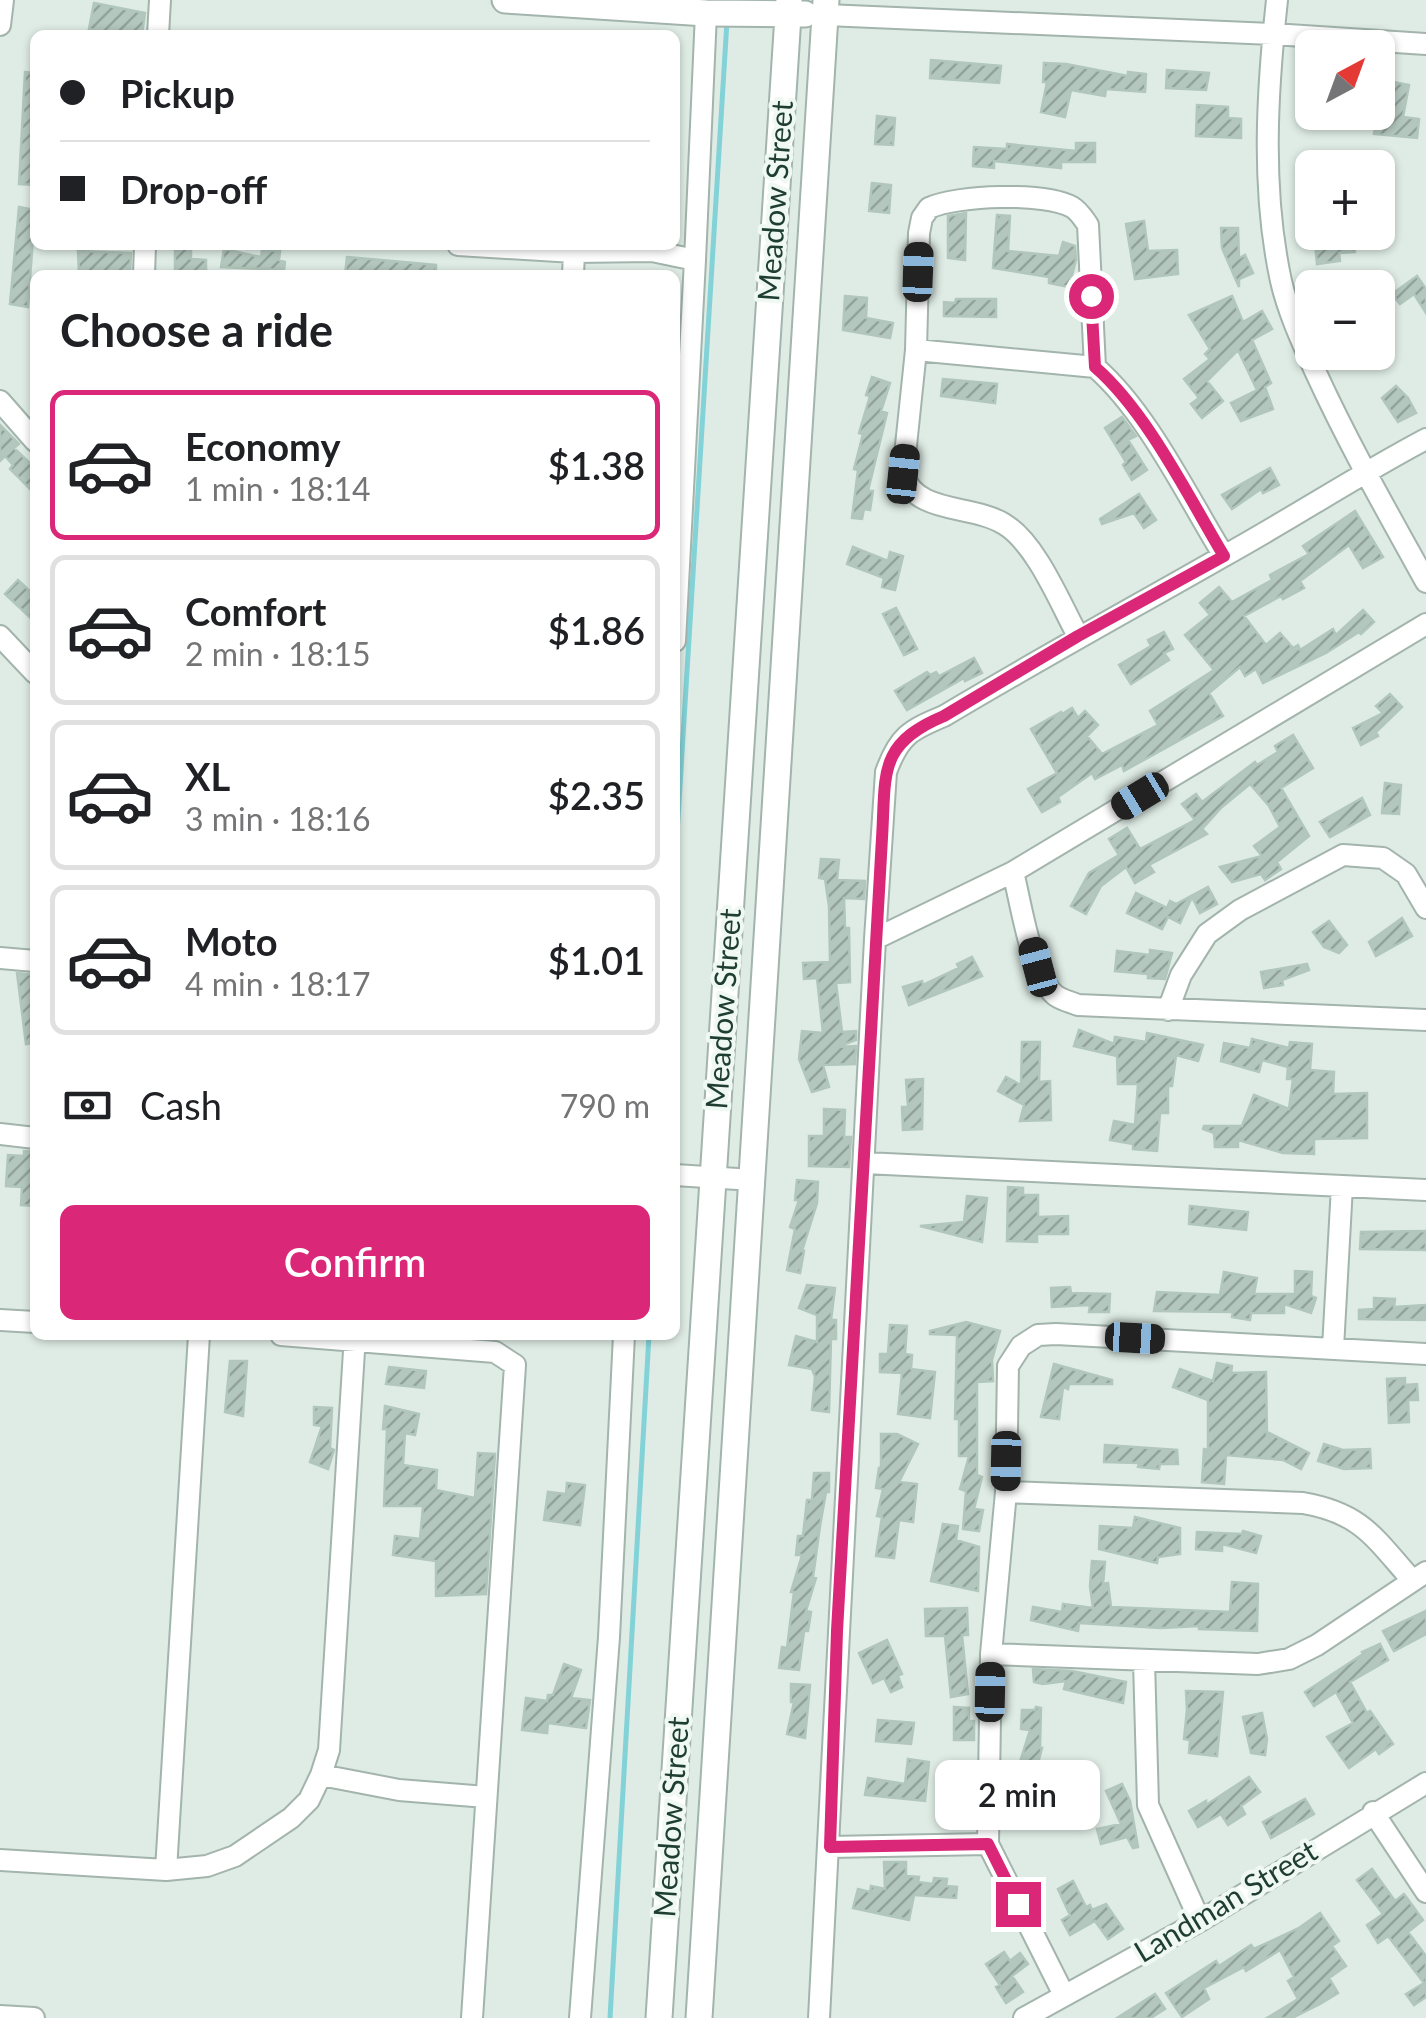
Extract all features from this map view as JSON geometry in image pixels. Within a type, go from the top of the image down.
[{"type":"street","points":[[0,25],[2,0]]},
{"type":"street","points":[[158,30],[160,0]]},
{"type":"street","points":[[506,0],[713,13],[826,7],[1426,44]]},
{"type":"street","points":[[1277,0],[1268,114],[1270,208],[1281,283],[1303,344],[1365,472],[1426,582]]},
{"type":"street","name":"Meadow Street","points":[[659,2018],[695,1177],[789,7]]},
{"type":"street","name":"Meadow Street","points":[[699,2018],[826,7]]},
{"type":"street","points":[[680,550],[713,13]]},
{"type":"street","points":[[1078,636],[1016,532],[989,516],[922,499],[906,485],[903,474],[916,350],[919,233],[929,208],[979,196],[1058,202],[1073,207],[1088,225],[1095,367]]},
{"type":"street","points":[[541,250],[652,251],[696,260]]},
{"type":"street","points":[[573,270],[574,252]]},
{"type":"street","points":[[916,350],[1095,367],[1115,384],[1136,412],[1224,556]]},
{"type":"street","points":[[0,402],[30,435]]},
{"type":"street","points":[[819,2018],[875,939],[886,772],[895,747],[921,725],[944,716],[1426,439]]},
{"type":"street","points":[[875,939],[1013,872],[1426,624]]},
{"type":"street","points":[[0,636],[30,668]]},
{"type":"street","points":[[1168,1010],[1181,975],[1206,934],[1240,910],[1343,854],[1384,858],[1406,874],[1426,908]]},
{"type":"street","points":[[1013,872],[1046,984],[1057,996],[1078,1005],[1426,1020]]},
{"type":"street","points":[[0,958],[30,961]]},
{"type":"street","points":[[0,1134],[30,1137]]},
{"type":"street","points":[[865,1163],[1426,1190]]},
{"type":"street","points":[[695,1177],[753,1180]]},
{"type":"street","points":[[1333,1348],[1342,1186]]},
{"type":"street","points":[[0,1320],[30,1322]]},
{"type":"street","points":[[1064,1994],[988,1844],[990,1654],[1006,1492],[1008,1366],[1021,1346],[1038,1335],[1426,1354]]},
{"type":"street","points":[[166,1870],[199,1340]]},
{"type":"street","points":[[0,1860],[166,1870],[207,1866],[262,1841],[309,1800],[329,1750],[355,1340]]},
{"type":"street","points":[[383,1340],[495,1352],[515,1365],[472,2018]]},
{"type":"street","points":[[580,2018],[610,1638],[624,1340]]},
{"type":"street","points":[[990,1654],[1258,1664],[1289,1658],[1316,1645],[1418,1576],[1350,1516],[1303,1502],[1006,1492]]},
{"type":"street","points":[[1144,1661],[1148,1805],[1200,1920]]},
{"type":"street","points":[[322,1775],[399,1790],[486,1797]]},
{"type":"street","name":"Landman Street","points":[[1024,2018],[1200,1920],[1426,1782]]},
{"type":"street","points":[[1373,1812],[1426,1892]]},
{"type":"street","points":[[830,1847],[988,1844]]},
{"type":"street","points":[[0,2016],[34,2018]]},
{"type":"building","points":[[94,3],[145,13],[143,30],[89,29]]},
{"type":"building","points":[[931,60],[1001,66],[999,83],[930,78]]},
{"type":"building","points":[[1044,63],[1128,76],[1128,72],[1146,74],[1145,92],[1106,89],[1105,96],[1071,90],[1065,117],[1041,112],[1047,82],[1043,82]]},
{"type":"building","points":[[1167,70],[1209,73],[1206,90],[1166,88]]},
{"type":"building","points":[[25,72],[30,72],[30,185],[19,184]]},
{"type":"building","points":[[1395,82],[1409,85],[1403,117],[1419,119],[1417,138],[1374,134],[1375,130],[1395,130]]},
{"type":"building","points":[[1197,105],[1228,107],[1228,118],[1241,119],[1241,138],[1196,136]]},
{"type":"building","points":[[877,116],[895,118],[893,145],[875,144]]},
{"type":"building","points":[[1076,143],[1095,143],[1095,162],[1061,162],[1061,168],[994,161],[994,168],[973,166],[974,147],[1007,149],[1007,144],[1076,151]]},
{"type":"building","points":[[872,183],[891,185],[889,213],[869,211]]},
{"type":"building","points":[[19,207],[30,209],[28,307],[10,304]]},
{"type":"building","points":[[966,213],[965,260],[948,258],[948,216]]},
{"type":"building","points":[[997,215],[1010,216],[1008,251],[1059,256],[1063,242],[1075,246],[1076,260],[1069,287],[1049,283],[1049,277],[993,268]]},
{"type":"building","points":[[1144,221],[1148,251],[1177,250],[1178,274],[1135,279],[1126,224]]},
{"type":"building","points":[[1221,228],[1238,228],[1239,258],[1245,255],[1253,273],[1239,279],[1239,287],[1222,248]]},
{"type":"building","points":[[175,250],[191,250],[191,259],[206,260],[206,270],[175,270]]},
{"type":"building","points":[[224,250],[261,257],[262,250],[280,251],[279,260],[285,262],[284,270],[221,267]]},
{"type":"building","points":[[1316,250],[1355,250],[1339,253],[1340,261],[1317,264]]},
{"type":"building","points":[[78,251],[131,253],[130,270],[79,270]]},
{"type":"building","points":[[347,257],[436,265],[436,270],[346,270]]},
{"type":"building","points":[[1417,276],[1426,289],[1426,313],[1414,294],[1400,304],[1395,292]]},
{"type":"building","points":[[845,296],[867,298],[866,318],[893,323],[890,338],[843,330]]},
{"type":"building","points":[[1232,296],[1243,322],[1262,311],[1272,329],[1252,340],[1271,383],[1265,387],[1273,409],[1241,421],[1231,403],[1257,390],[1238,350],[1207,381],[1223,401],[1202,418],[1191,404],[1199,398],[1184,379],[1210,359],[1205,354],[1210,349],[1189,315]]},
{"type":"building","points":[[956,299],[996,299],[996,317],[944,316],[944,302],[955,303]]},
{"type":"building","points":[[872,377],[890,383],[881,411],[887,413],[868,491],[873,491],[870,510],[864,509],[862,519],[852,518],[858,470],[854,469],[863,434],[859,433]]},
{"type":"building","points":[[943,379],[997,384],[995,403],[941,396]]},
{"type":"building","points":[[1396,386],[1416,413],[1398,422],[1382,398]]},
{"type":"building","points":[[1122,417],[1136,436],[1128,440],[1147,470],[1132,480],[1105,428]]},
{"type":"building","points":[[0,425],[19,444],[14,448],[30,463],[30,489],[10,469],[13,465],[5,456],[0,461]]},
{"type":"building","points":[[1270,468],[1279,485],[1263,493],[1261,489],[1232,509],[1222,495]]},
{"type":"building","points":[[1139,494],[1156,520],[1144,528],[1134,513],[1102,524],[1100,519]]},
{"type":"building","points":[[1355,511],[1383,557],[1363,568],[1349,545],[1300,581],[1304,588],[1244,616],[1266,645],[1280,633],[1293,648],[1298,645],[1300,650],[1333,629],[1336,635],[1363,610],[1374,622],[1361,634],[1263,683],[1256,669],[1245,676],[1240,667],[1209,693],[1223,716],[1124,771],[1122,765],[1095,779],[1092,773],[1058,797],[1060,802],[1042,812],[1028,789],[1057,773],[1031,729],[1072,708],[1078,718],[1085,711],[1098,725],[1087,736],[1102,754],[1158,725],[1150,711],[1214,670],[1185,635],[1210,615],[1200,603],[1219,587],[1232,602],[1272,580],[1270,575],[1309,554],[1303,546]]},
{"type":"building","points":[[853,547],[888,561],[890,552],[903,556],[895,590],[882,587],[884,578],[847,564]]},
{"type":"building","points":[[18,580],[30,591],[30,617],[5,594]]},
{"type":"building","points":[[896,608],[917,649],[904,655],[883,614]]},
{"type":"building","points":[[1164,632],[1173,649],[1164,653],[1169,660],[1131,684],[1119,665],[1151,646],[1148,640]]},
{"type":"building","points":[[974,658],[982,673],[965,681],[964,678],[907,710],[895,691],[927,672],[939,676]]},
{"type":"building","points":[[1390,694],[1402,707],[1376,732],[1378,736],[1361,745],[1353,728],[1383,713],[1376,706]]},
{"type":"building","points":[[1293,735],[1313,768],[1281,788],[1309,836],[1277,862],[1281,869],[1265,880],[1261,874],[1232,882],[1220,867],[1262,856],[1254,846],[1280,827],[1250,784],[1202,829],[1207,834],[1149,865],[1154,872],[1135,883],[1126,867],[1101,886],[1086,914],[1071,906],[1089,873],[1119,855],[1109,839],[1127,828],[1140,849],[1195,820],[1182,804],[1196,794],[1202,802],[1255,762],[1257,765],[1278,752],[1275,746]]},
{"type":"building","points":[[1385,783],[1401,785],[1399,814],[1382,813]]},
{"type":"building","points":[[1362,798],[1370,815],[1330,837],[1320,822]]},
{"type":"building","points":[[821,859],[839,860],[837,880],[865,881],[864,899],[844,898],[850,982],[836,983],[842,1032],[856,1031],[856,1040],[837,1047],[856,1046],[855,1064],[823,1065],[829,1087],[812,1092],[799,1059],[802,1031],[823,1033],[817,978],[804,979],[803,963],[830,962],[829,906],[825,879],[819,878]]},
{"type":"building","points":[[1208,887],[1217,904],[1200,913],[1192,897],[1180,923],[1168,917],[1162,929],[1127,913],[1136,893],[1167,908],[1170,901],[1176,904]]},
{"type":"building","points":[[1402,918],[1412,936],[1376,956],[1369,942]]},
{"type":"building","points":[[1329,921],[1347,945],[1339,953],[1324,947],[1313,932]]},
{"type":"building","points":[[1150,950],[1172,953],[1165,979],[1115,971],[1117,951],[1150,955]]},
{"type":"building","points":[[972,957],[982,976],[909,1005],[903,987],[922,981],[923,985],[959,968],[957,964]]},
{"type":"building","points":[[1307,964],[1309,970],[1282,980],[1283,985],[1264,988],[1261,972]]},
{"type":"building","points":[[17,973],[30,974],[30,1044],[26,1044]]},
{"type":"building","points":[[1079,1030],[1114,1044],[1115,1037],[1146,1042],[1147,1033],[1203,1045],[1198,1061],[1176,1055],[1172,1086],[1168,1086],[1168,1113],[1160,1113],[1157,1151],[1133,1149],[1133,1144],[1110,1140],[1114,1121],[1135,1125],[1138,1084],[1118,1084],[1117,1056],[1074,1046]]},
{"type":"building","points":[[1252,1039],[1289,1048],[1290,1042],[1312,1044],[1310,1070],[1334,1072],[1333,1094],[1367,1093],[1367,1138],[1314,1139],[1314,1154],[1283,1153],[1238,1140],[1238,1147],[1215,1147],[1214,1133],[1203,1129],[1204,1126],[1242,1126],[1254,1095],[1289,1109],[1293,1079],[1287,1079],[1288,1067],[1262,1060],[1259,1072],[1221,1061],[1224,1043],[1250,1048]]},
{"type":"building","points":[[1022,1042],[1040,1042],[1039,1082],[1050,1081],[1051,1120],[1020,1121],[1024,1105],[998,1091],[1006,1077],[1021,1085]]},
{"type":"building","points":[[923,1079],[922,1129],[903,1130],[902,1107],[908,1107],[906,1080]]},
{"type":"building","points":[[824,1109],[845,1110],[844,1137],[851,1137],[849,1167],[809,1166],[809,1136],[824,1136]]},
{"type":"building","points":[[24,1151],[30,1152],[30,1206],[21,1205],[22,1187],[6,1186],[8,1155],[24,1156]]},
{"type":"building","points":[[797,1180],[818,1182],[817,1203],[802,1251],[800,1273],[787,1270],[795,1229],[790,1227],[799,1200],[795,1200]]},
{"type":"building","points":[[1008,1187],[1023,1188],[1023,1195],[1038,1195],[1038,1217],[1068,1216],[1068,1234],[1037,1234],[1037,1242],[1007,1241]]},
{"type":"building","points":[[967,1196],[987,1198],[982,1242],[920,1226],[964,1222]]},
{"type":"building","points":[[1190,1206],[1248,1212],[1246,1230],[1189,1224]]},
{"type":"building","points":[[1426,1231],[1426,1250],[1360,1249],[1361,1232]]},
{"type":"building","points":[[1295,1271],[1312,1272],[1311,1296],[1316,1298],[1311,1313],[1284,1304],[1284,1313],[1251,1313],[1250,1320],[1232,1317],[1233,1312],[1154,1311],[1157,1292],[1220,1295],[1224,1272],[1257,1278],[1254,1294],[1295,1294]]},
{"type":"building","points":[[807,1285],[835,1288],[831,1320],[836,1320],[836,1339],[831,1339],[829,1412],[812,1410],[812,1369],[789,1365],[796,1336],[817,1342],[817,1315],[799,1308]]},
{"type":"building","points":[[1070,1287],[1071,1293],[1110,1294],[1109,1312],[1089,1312],[1090,1305],[1052,1307],[1051,1288]]},
{"type":"building","points":[[1374,1298],[1395,1299],[1394,1307],[1426,1305],[1426,1320],[1359,1319],[1359,1310],[1374,1309]]},
{"type":"building","points":[[966,1322],[1000,1331],[992,1360],[993,1381],[977,1382],[977,1475],[982,1477],[974,1509],[983,1510],[979,1531],[963,1529],[966,1491],[960,1489],[969,1456],[959,1456],[959,1419],[955,1419],[957,1335],[930,1334]]},
{"type":"building","points":[[890,1325],[907,1326],[905,1354],[912,1355],[911,1369],[935,1372],[930,1418],[898,1414],[902,1373],[880,1372],[880,1354],[888,1354]]},
{"type":"building","points":[[230,1361],[247,1361],[243,1416],[225,1412]]},
{"type":"building","points":[[1217,1363],[1232,1366],[1231,1373],[1266,1372],[1267,1438],[1269,1433],[1309,1453],[1301,1469],[1283,1460],[1226,1455],[1224,1484],[1202,1482],[1204,1449],[1208,1450],[1208,1400],[1173,1387],[1180,1369],[1213,1381]]},
{"type":"building","points":[[1054,1364],[1112,1380],[1112,1384],[1069,1384],[1068,1389],[1063,1387],[1059,1419],[1041,1417]]},
{"type":"building","points":[[389,1367],[426,1371],[424,1388],[386,1384]]},
{"type":"building","points":[[1405,1378],[1405,1385],[1417,1384],[1418,1400],[1408,1400],[1409,1422],[1389,1423],[1387,1379]]},
{"type":"building","points":[[385,1406],[419,1414],[415,1435],[405,1433],[403,1465],[437,1470],[436,1490],[475,1498],[478,1453],[495,1454],[486,1594],[436,1596],[436,1561],[393,1555],[395,1536],[420,1539],[423,1506],[384,1506]]},
{"type":"building","points":[[314,1407],[332,1408],[330,1448],[334,1450],[328,1469],[310,1462],[322,1426],[314,1425]]},
{"type":"building","points":[[881,1434],[897,1434],[918,1444],[899,1482],[917,1484],[913,1522],[899,1520],[894,1558],[876,1556],[882,1517],[877,1516],[883,1489],[876,1488],[881,1468]]},
{"type":"building","points":[[1324,1444],[1343,1450],[1370,1449],[1371,1468],[1344,1469],[1318,1461]]},
{"type":"building","points":[[1105,1445],[1177,1450],[1178,1464],[1160,1464],[1159,1469],[1138,1467],[1139,1463],[1104,1462]]},
{"type":"building","points":[[814,1473],[829,1473],[829,1492],[820,1526],[813,1577],[816,1578],[806,1611],[811,1612],[808,1631],[804,1631],[799,1670],[779,1668],[782,1647],[787,1648],[791,1592],[802,1555],[796,1555],[798,1536],[803,1536]]},
{"type":"building","points":[[567,1483],[585,1485],[580,1525],[544,1520],[548,1492],[566,1494]]},
{"type":"building","points":[[1135,1517],[1180,1528],[1180,1554],[1158,1557],[1157,1563],[1099,1549],[1100,1526],[1133,1528]]},
{"type":"building","points":[[943,1524],[958,1526],[956,1540],[979,1547],[978,1591],[931,1581]]},
{"type":"building","points":[[1243,1531],[1261,1536],[1256,1553],[1222,1544],[1222,1551],[1196,1549],[1197,1532]]},
{"type":"building","points":[[1092,1561],[1105,1562],[1103,1584],[1108,1583],[1111,1607],[1230,1612],[1232,1582],[1258,1584],[1257,1631],[1079,1623],[1078,1631],[1031,1620],[1033,1607],[1062,1612],[1063,1604],[1093,1608]]},
{"type":"building","points":[[967,1608],[968,1635],[962,1635],[968,1694],[951,1697],[945,1636],[926,1636],[925,1609]]},
{"type":"building","points":[[1426,1611],[1426,1634],[1394,1651],[1383,1631]]},
{"type":"building","points":[[887,1640],[902,1674],[898,1676],[902,1687],[891,1692],[884,1678],[873,1683],[859,1653]]},
{"type":"building","points":[[1380,1644],[1388,1660],[1350,1682],[1367,1713],[1370,1711],[1393,1744],[1379,1754],[1376,1749],[1349,1768],[1327,1737],[1353,1723],[1336,1692],[1314,1706],[1305,1692]]},
{"type":"building","points":[[564,1664],[581,1670],[571,1698],[590,1700],[586,1728],[548,1723],[547,1733],[522,1730],[526,1698],[547,1701]]},
{"type":"building","points":[[1033,1669],[1072,1671],[1126,1682],[1123,1703],[1064,1689],[1066,1681],[1034,1682]]},
{"type":"building","points":[[791,1684],[810,1685],[805,1738],[787,1734],[794,1702]]},
{"type":"building","points":[[1186,1691],[1223,1692],[1217,1756],[1189,1753],[1190,1740],[1184,1739]]},
{"type":"building","points":[[954,1707],[969,1708],[974,1740],[954,1740]]},
{"type":"building","points":[[1041,1708],[1042,1748],[1037,1767],[1020,1762],[1030,1730],[1021,1729],[1022,1710]]},
{"type":"building","points":[[1262,1713],[1267,1739],[1265,1755],[1251,1753],[1243,1717]]},
{"type":"building","points":[[878,1720],[914,1723],[911,1744],[876,1741]]},
{"type":"building","points":[[908,1759],[929,1762],[925,1801],[865,1795],[868,1778],[905,1784]]},
{"type":"building","points":[[1249,1777],[1260,1792],[1241,1806],[1245,1814],[1228,1825],[1221,1814],[1198,1827],[1189,1811],[1206,1801],[1206,1805]]},
{"type":"building","points":[[1122,1784],[1130,1801],[1138,1847],[1133,1848],[1127,1837],[1101,1844],[1097,1829],[1121,1824],[1106,1791]]},
{"type":"building","points":[[1305,1799],[1314,1814],[1271,1838],[1263,1822]]},
{"type":"building","points":[[884,1862],[906,1862],[906,1876],[919,1877],[918,1882],[933,1884],[934,1878],[947,1879],[946,1886],[957,1887],[956,1898],[914,1895],[909,1920],[853,1908],[858,1889],[885,1889]]},
{"type":"building","points":[[1372,1869],[1395,1901],[1404,1894],[1423,1920],[1408,1932],[1426,1956],[1426,1997],[1414,2005],[1406,1994],[1424,1983],[1388,1936],[1378,1943],[1367,1925],[1383,1914],[1357,1880]]},
{"type":"building","points":[[1073,1881],[1086,1907],[1090,1905],[1092,1910],[1106,1904],[1123,1929],[1108,1939],[1095,1921],[1070,1935],[1062,1920],[1070,1915],[1058,1889]]},
{"type":"building","points":[[1320,1913],[1339,1941],[1332,1946],[1346,1966],[1329,1978],[1338,1993],[1320,2004],[1292,2018],[1267,2018],[1298,1999],[1288,1981],[1294,1977],[1280,1950],[1246,1971],[1244,1967],[1204,1988],[1209,1999],[1182,2017],[1166,1993],[1216,1961],[1219,1966],[1251,1945],[1254,1949],[1299,1928]]},
{"type":"building","points":[[1004,1952],[1010,1961],[1020,1953],[1028,1964],[1012,1976],[1023,1992],[1006,2003],[986,1964]]},
{"type":"building","points":[[1155,1994],[1165,2009],[1151,2018],[1117,2018]]},
{"type":"waterway","points":[[680,786],[727,21]]},
{"type":"waterway","points":[[610,2018],[649,1340]]},
{"type":"route","points":[[1018,1904],[988,1844],[830,1847],[837,1631],[875,939],[886,772],[895,747],[921,725],[944,716],[1224,556],[1136,412],[1115,384],[1095,367],[1091,296]]}]
